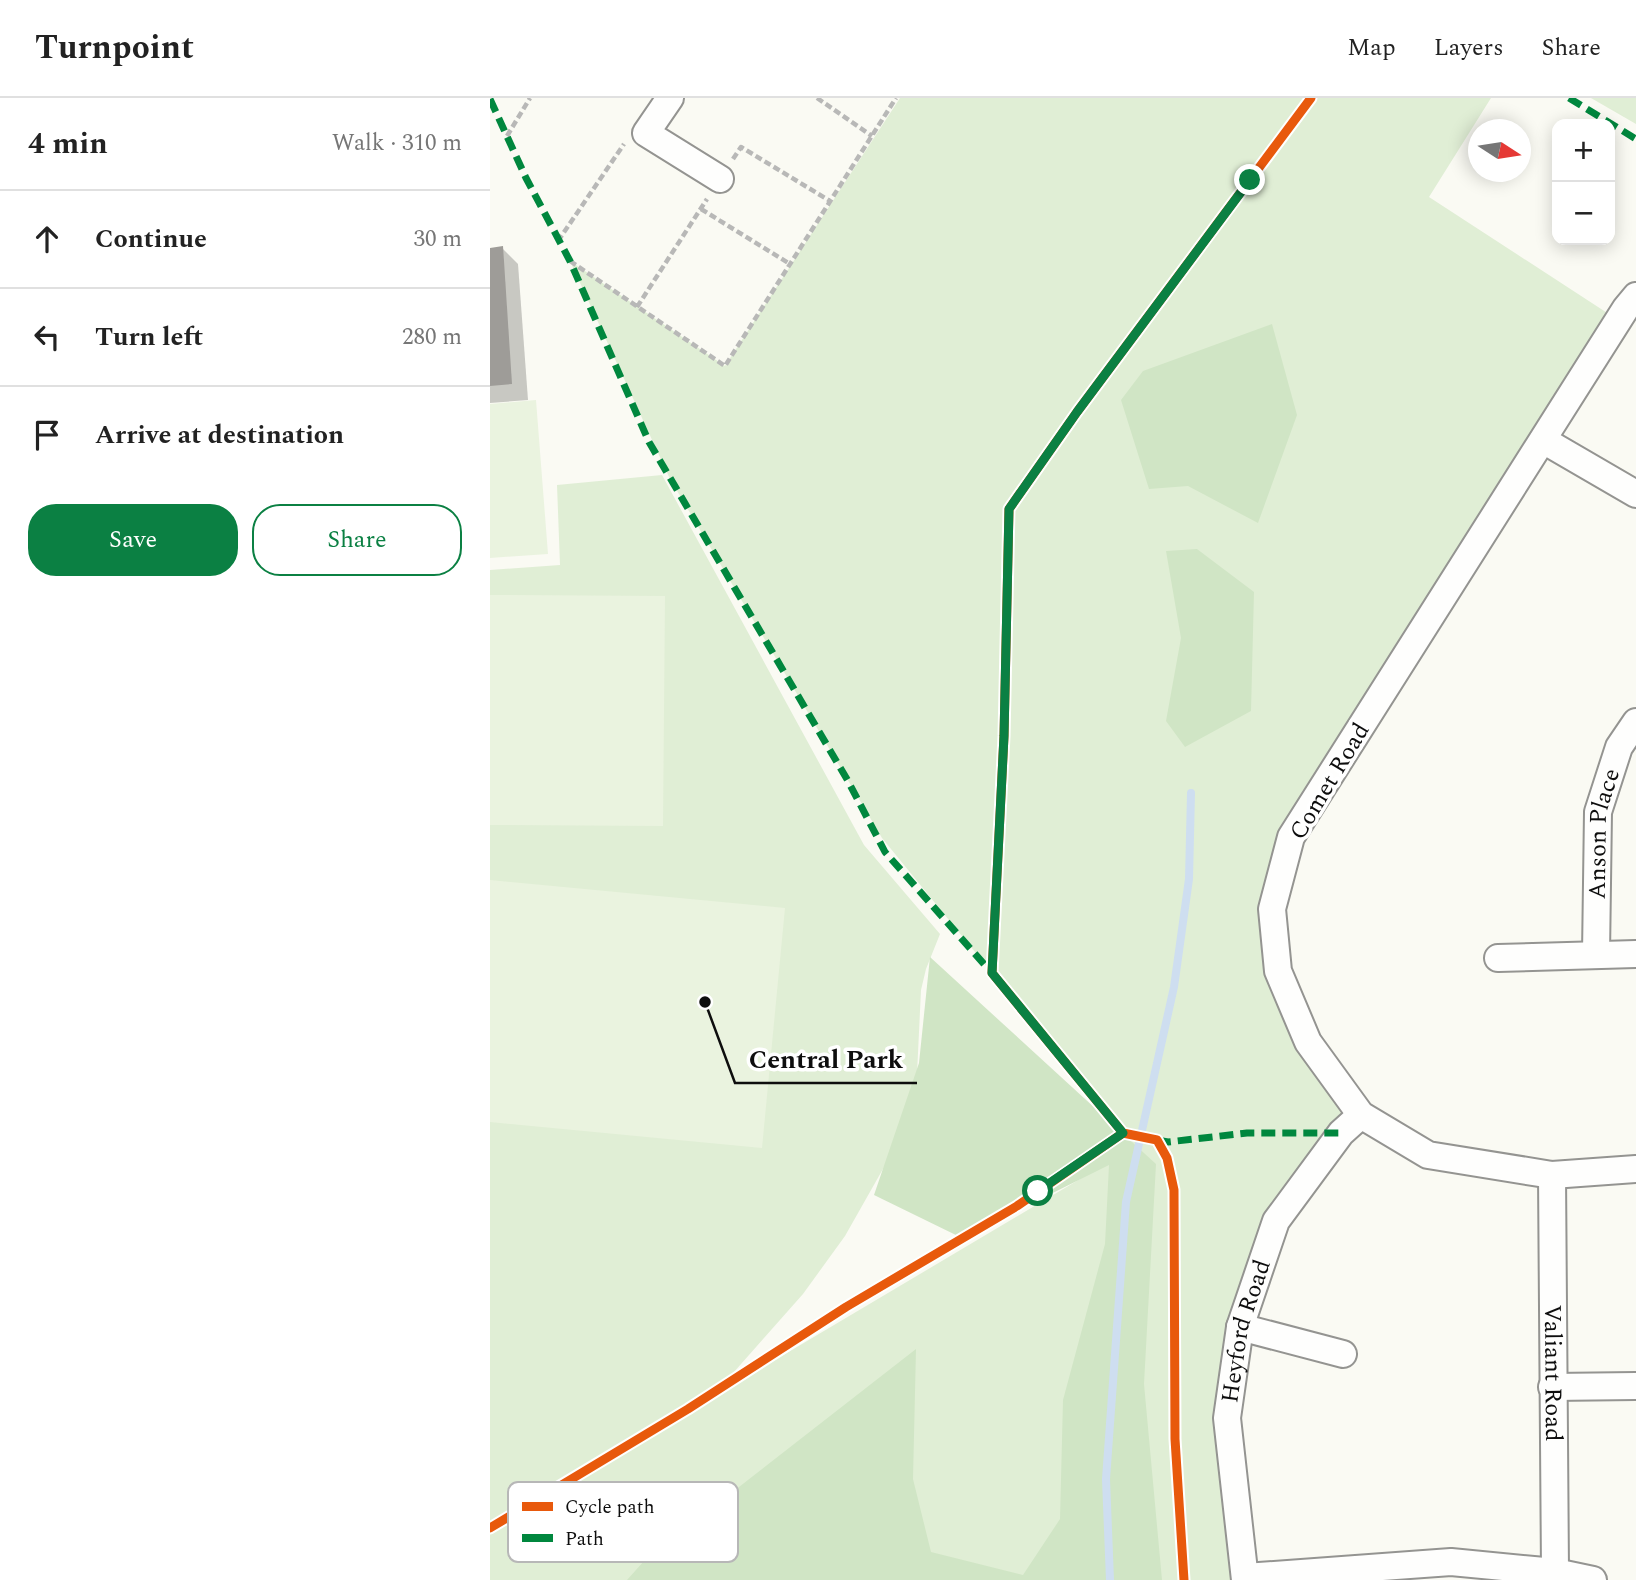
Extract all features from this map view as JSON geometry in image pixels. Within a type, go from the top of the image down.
[{"type":"street","points":[[670,98],[646,133],[720,179]]},
{"type":"street","name":"Comet Road","points":[[1636,296],[1291,838],[1272,909],[1278,971],[1308,1042],[1361,1115],[1429,1155],[1552,1175],[1636,1169]]},
{"type":"street","points":[[1543,440],[1636,494]]},
{"type":"street","name":"Anson Place","points":[[1596,954],[1598,812],[1619,747],[1636,722]]},
{"type":"street","points":[[1498,958],[1636,954]]},
{"type":"street","name":"Heyford Road","points":[[1245,1578],[1227,1418],[1240,1327],[1276,1221],[1341,1133],[1361,1115]]},
{"type":"street","name":"Valiant Road","points":[[1552,1175],[1555,1572]]},
{"type":"street","points":[[1240,1327],[1343,1354]]},
{"type":"street","points":[[1552,1387],[1636,1386]]},
{"type":"street","points":[[1245,1578],[1451,1562],[1555,1572],[1593,1580]]},
{"type":"path","points":[[507,136],[530,98]]},
{"type":"path","points":[[817,98],[872,136]]},
{"type":"path","points":[[570,261],[725,366],[895,98]]},
{"type":"path","points":[[558,241],[632,132],[646,133]]},
{"type":"path","points":[[637,307],[741,147],[830,201]]},
{"type":"path","points":[[701,209],[790,264]]},
{"type":"green space","points":[[900,98],[1491,98],[1478,119],[1468,119],[1468,135],[1429,197],[1618,320],[1291,838],[1278,971],[1361,1115],[1276,1221],[1227,1418],[1245,1580],[490,1580],[490,570],[560,565],[557,485],[662,475],[864,845],[940,934],[921,990],[917,1074],[892,1153],[845,1236],[803,1294],[711,1398],[1134,1147],[882,838],[670,479],[570,261],[725,366]]},
{"type":"green space","points":[[1591,98],[1636,98],[1636,124]]},
{"type":"green space","points":[[1272,324],[1297,415],[1258,523],[1188,486],[1149,489],[1121,400],[1143,371]]},
{"type":"green space","points":[[536,400],[548,554],[490,558],[490,404]]},
{"type":"green space","points":[[1197,549],[1254,592],[1251,711],[1185,747],[1166,721],[1181,638],[1166,551]]},
{"type":"green space","points":[[490,595],[665,596],[663,826],[490,825]]},
{"type":"green space","points":[[490,880],[785,908],[762,1148],[490,1122]]},
{"type":"green space","points":[[930,957],[1156,1164],[1144,1384],[1162,1580],[627,1580],[643,1562],[738,1562],[738,1488],[916,1349],[913,1479],[931,1552],[1023,1575],[1060,1519],[1063,1400],[1105,1244],[1109,1165],[962,1238],[874,1195],[919,1063]]},
{"type":"building","points":[[503,246],[512,384],[490,386],[490,248]]},
{"type":"waterway","points":[[1110,1580],[1106,1479],[1126,1202],[1174,987],[1189,879],[1191,793]]},
{"type":"marked path","points":[[1569,98],[1636,139]]},
{"type":"marked path","points":[[490,99],[526,178],[570,261],[649,442],[848,781],[885,852],[991,972]]},
{"type":"marked path","points":[[1157,1140],[1168,1142],[1247,1133],[1341,1133]]},
{"type":"cycle path","points":[[1184,1580],[1175,1439],[1174,1190],[1167,1158],[1157,1140],[1123,1133],[992,973],[1004,736],[1009,509],[1077,412],[1311,98]]},
{"type":"cycle path","points":[[567,1482],[688,1409],[846,1307],[1017,1206],[1123,1133]]},
{"type":"cycle path","points":[[490,1528],[508,1517]]},
{"type":"place","name":"Central Park","points":[[705,1002]]},
{"type":"route","points":[[1038,1191],[1123,1133],[992,973],[1004,736],[1009,509],[1077,412],[1250,180]]}]
